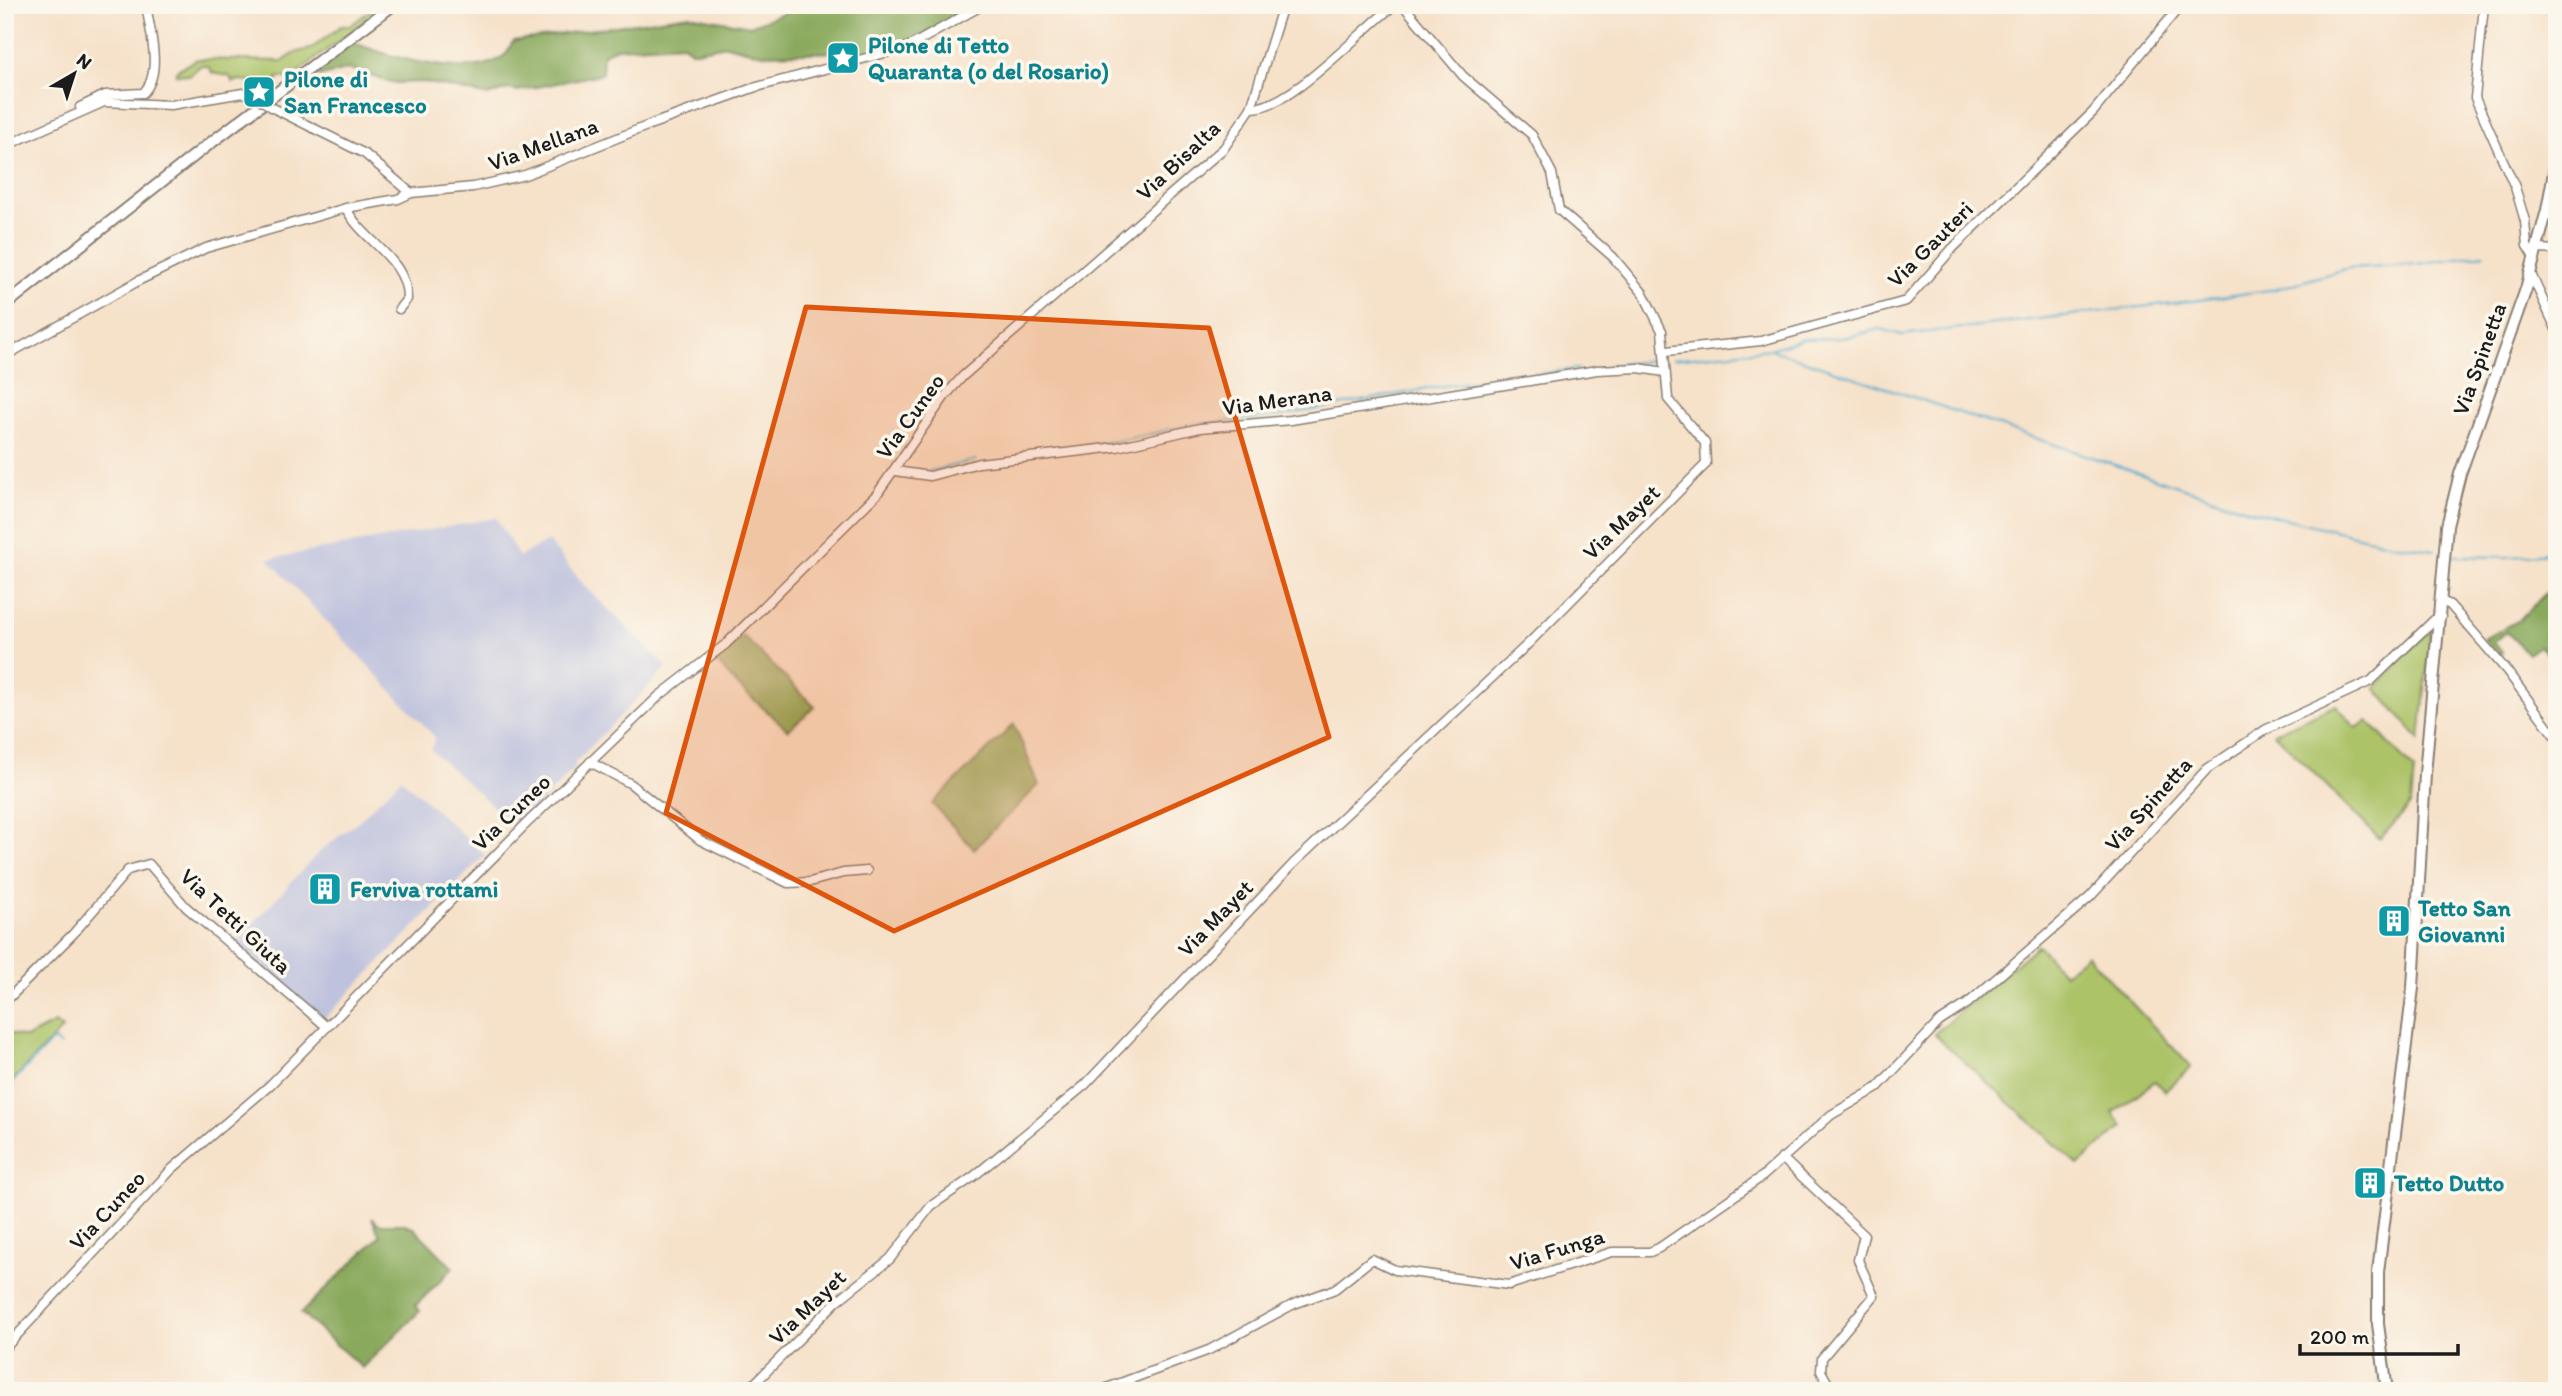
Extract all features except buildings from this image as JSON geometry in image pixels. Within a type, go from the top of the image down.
[{"type":"main road","points":[[5,305],[204,148],[393,5]]},
{"type":"main road","name":"Via Spinetta","points":[[2387,1391],[2378,1324],[2378,1272],[2408,1026],[2425,774],[2447,526],[2452,500],[2536,254],[2557,156]]},
{"type":"street","points":[[66,119],[91,100],[105,95],[143,93],[151,85],[153,72],[146,5]]},
{"type":"street","name":"Via Mellana","points":[[5,356],[191,254],[246,235],[346,208],[398,199],[411,192],[473,187],[525,175],[641,128],[753,88],[908,47],[984,5]]},
{"type":"street","name":"Via Bisalta","points":[[1043,306],[1224,148],[1251,108],[1283,5]]},
{"type":"street","points":[[1251,108],[1266,105],[1301,84],[1395,5]]},
{"type":"street","points":[[1403,5],[1463,76],[1532,135],[1552,173],[1559,210],[1613,257],[1643,293],[1659,321],[1666,351],[1665,372]]},
{"type":"street","name":"Via Gauteri","points":[[1666,351],[1760,341],[1906,301],[1953,248],[2093,111],[2180,5]]},
{"type":"street","points":[[2484,5],[2475,98],[2515,187],[2525,221],[2527,246],[2536,254],[2557,250]]},
{"type":"street","points":[[5,146],[104,102],[171,105],[243,93],[256,97],[365,154],[411,192]]},
{"type":"street","points":[[346,208],[354,222],[405,276],[407,299],[399,309]]},
{"type":"street","points":[[2530,274],[2557,331]]},
{"type":"street","name":"Via Cuneo","points":[[5,1348],[172,1168],[270,1086],[456,892],[659,696],[736,634],[877,494],[954,386],[1043,306]]},
{"type":"street","name":"Via Merana","points":[[895,471],[930,476],[979,463],[1117,447],[1200,428],[1291,420],[1597,370],[1638,368],[1665,372]]},
{"type":"street","name":"Via Mayet","points":[[747,1391],[837,1301],[890,1259],[931,1206],[973,1177],[1085,1085],[1294,863],[1530,642],[1706,464],[1705,443],[1668,399],[1665,372]]},
{"type":"street","points":[[2442,601],[2450,605],[2499,661],[2557,739]]},
{"type":"street","name":"Via Spinetta","points":[[2004,971],[2090,897],[2207,769],[2265,730],[2371,681],[2434,620],[2441,617]]},
{"type":"street","points":[[590,762],[631,784],[700,840],[788,883],[810,882],[867,870]]},
{"type":"street","name":"Via Tetti Giuta","points":[[5,1002],[73,934],[128,870],[149,864],[186,907],[327,1027]]},
{"type":"street","name":"Via Funga","points":[[1099,1391],[1209,1350],[1294,1304],[1335,1289],[1372,1259],[1395,1270],[1500,1285],[1528,1281],[1612,1251],[1654,1251],[1712,1214],[1831,1115],[1871,1094],[1939,1022],[1966,1004],[2004,971]]},
{"type":"street","points":[[1782,1158],[1864,1235],[1858,1260],[1874,1296],[1822,1358],[1821,1371],[1832,1391]]},
{"type":"highlighted area","points":[[806,307],[1209,328],[1329,737],[894,931],[666,813]]},
{"type":"shaded area","points":[[496,518],[519,557],[548,541],[584,585],[667,667],[574,764],[576,767],[516,827],[431,750],[435,737],[268,559]]},
{"type":"shaded area","points":[[401,778],[485,855],[323,1020],[234,944],[319,852],[362,818]]},
{"type":"green space","points":[[377,5],[385,5],[288,80],[285,77],[277,78],[276,87],[263,96],[258,82],[233,82],[229,76],[212,73],[209,67],[201,65],[190,75],[176,74],[177,70],[197,59],[283,61],[297,52],[311,49],[341,26],[350,26]]},
{"type":"green space","points":[[804,5],[874,5],[902,11],[920,5],[978,5],[916,38],[849,59],[845,52],[763,54],[726,45],[696,51],[691,51],[684,44],[616,48],[603,54],[602,74],[518,91],[508,89],[488,96],[424,82],[393,83],[349,69],[322,76],[310,71],[354,43],[409,60],[453,67],[474,66],[492,62],[506,54],[514,41],[689,15],[750,26]]},
{"type":"green space","points":[[2557,582],[2557,660],[2555,662],[2539,646],[2528,654],[2507,632],[2494,642],[2502,653],[2498,656],[2484,639],[2520,619]]},
{"type":"green space","points":[[2431,628],[2420,740],[2375,688]]},
{"type":"green space","points":[[743,636],[815,707],[788,730],[737,685],[715,660]]},
{"type":"green space","points":[[2336,705],[2356,728],[2368,721],[2414,770],[2411,804],[2380,839],[2274,733]]},
{"type":"green space","points":[[1014,724],[1039,785],[974,849],[932,804]]},
{"type":"green space","points":[[2038,945],[2064,974],[2087,955],[2191,1067],[2165,1091],[2155,1081],[2113,1113],[2123,1126],[2078,1165],[1934,1034]]},
{"type":"green space","points":[[55,1023],[62,1029],[5,1089],[5,1032],[26,1038]]},
{"type":"green space","points":[[372,1218],[379,1224],[405,1224],[414,1228],[453,1268],[415,1306],[420,1311],[362,1368],[301,1313],[380,1236]]},
{"type":"waterway","points":[[1673,359],[1770,349],[1802,339],[1842,338],[1880,329],[1902,335],[2199,300],[2276,289],[2349,268],[2417,264],[2484,254]]},
{"type":"waterway","points":[[1773,350],[2249,510],[2392,544],[2434,550]]},
{"type":"waterway","points":[[1608,366],[1657,360]]},
{"type":"waterway","points":[[1041,452],[1117,441],[1196,424],[1279,416],[1449,385],[1578,369]]},
{"type":"waterway","points":[[927,472],[976,460]]},
{"type":"waterway","points":[[2450,556],[2511,557],[2557,552]]},
{"type":"waterway","points":[[5,1090],[53,1040],[61,1046]]},
{"type":"waterway","points":[[2373,1269],[2373,1312]]},
{"type":"waterway","points":[[2376,1346],[2381,1391]]},
{"type":"place","name":"Pilone di Tetto Quaranta (o del Rosario)","points":[[843,58]]},
{"type":"place","name":"Pilone di San Francesco","points":[[259,92]]},
{"type":"place","name":"Ferviva rottami","points":[[325,889]]},
{"type":"place","name":"Tetto San Giovanni","points":[[2394,921]]},
{"type":"place","name":"Tetto Dutto","points":[[2370,1183]]}]
